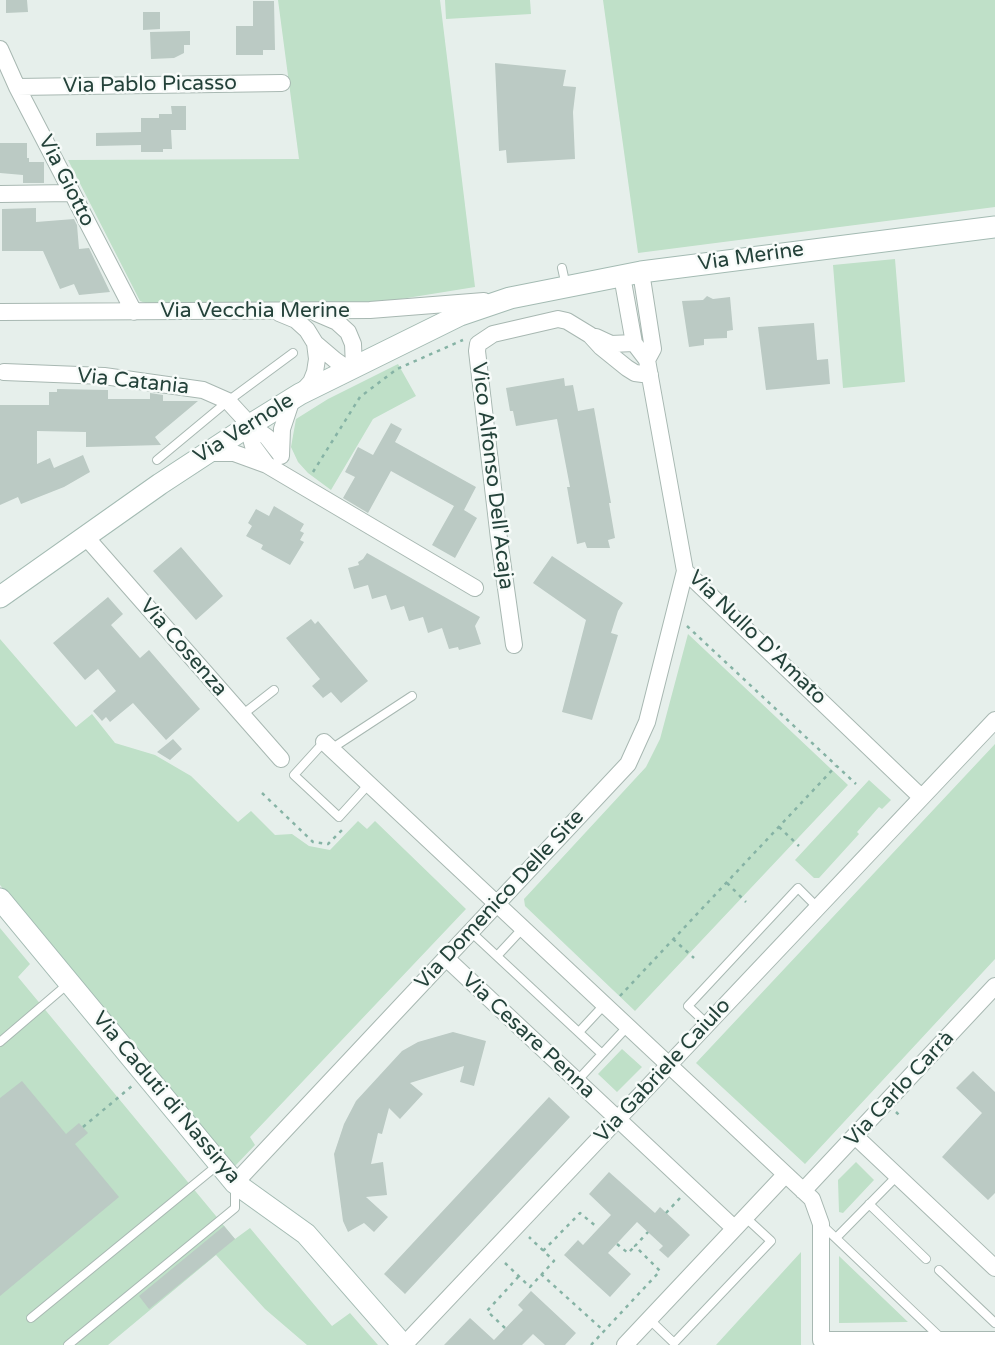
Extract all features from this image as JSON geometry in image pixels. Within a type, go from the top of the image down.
[{"type":"main road","name":"Via Merine","points":[[510,298],[564,277],[632,274],[995,227]]},
{"type":"main road","name":"Via Vernole","points":[[0,597],[207,453],[296,397],[460,315],[510,298]]},
{"type":"main road","name":"Via Caduti di Nassirya","points":[[0,899],[235,1183],[306,1234],[403,1345]]},
{"type":"street","name":"Via Giotto","points":[[0,49],[17,87],[134,312]]},
{"type":"street","name":"Via Pablo Picasso","points":[[17,87],[282,83]]},
{"type":"street","points":[[0,194],[72,193]]},
{"type":"street","name":"Via Nullo D'Amato","points":[[632,274],[635,343],[649,367],[685,571],[921,797]]},
{"type":"street","name":"Via Nullo D'Amato","points":[[632,274],[653,349],[649,367]]},
{"type":"street","name":"Via Vecchia Merine","points":[[0,312],[370,310],[510,298]]},
{"type":"street","points":[[270,310],[296,320],[307,330],[315,343],[335,360],[342,365],[354,367],[348,332],[337,322],[304,309]]},
{"type":"street","name":"Vico Alfonso Dell'Acaja","points":[[514,645],[499,539],[478,344],[493,334],[558,320],[577,326],[611,344],[635,343]]},
{"type":"street","name":"Vico Alfonso Dell'Acaja","points":[[590,335],[635,373],[649,367]]},
{"type":"street","points":[[292,480],[281,455],[282,429],[296,397],[311,382],[315,372],[315,343]]},
{"type":"street","name":"Via Catania","points":[[4,372],[104,376],[203,390],[228,401],[250,425],[267,437],[281,455]]},
{"type":"street","points":[[250,425],[253,446],[267,466]]},
{"type":"street","points":[[207,453],[234,453],[267,466],[475,588]]},
{"type":"street","name":"Via Cosenza","points":[[85,536],[281,759]]},
{"type":"street","name":"Via Domenico Delle Site","points":[[235,1183],[628,764],[647,722],[685,571]]},
{"type":"street","name":"Via Gabriele Caiulo","points":[[403,1345],[995,720]]},
{"type":"street","points":[[328,746],[523,928],[611,1001],[628,1026],[812,1199],[821,1224],[821,1340],[995,1340]]},
{"type":"street","name":"Via Cesare Penna","points":[[446,958],[617,1119],[739,1222]]},
{"type":"street","name":"Via Carlo Carrà","points":[[803,1191],[995,986]]},
{"type":"street","points":[[856,1137],[995,1268]]},
{"type":"street","points":[[621,1339],[649,1319],[785,1175]]},
{"type":"lane","points":[[157,460],[228,401],[293,353]]},
{"type":"lane","points":[[242,715],[274,690]]},
{"type":"lane","points":[[369,784],[339,817],[294,775],[328,746],[412,696]]},
{"type":"lane","points":[[707,1024],[688,1006],[798,888],[817,907]]},
{"type":"lane","points":[[497,956],[523,928]]},
{"type":"lane","points":[[471,932],[602,1054]]},
{"type":"lane","points":[[0,1042],[69,983]]},
{"type":"lane","points":[[579,1032],[611,1001]]},
{"type":"lane","points":[[577,1081],[628,1026]]},
{"type":"lane","points":[[31,1318],[219,1164]]},
{"type":"lane","points":[[836,1238],[897,1175]]},
{"type":"lane","points":[[68,1345],[235,1208],[235,1183]]},
{"type":"lane","points":[[869,1204],[926,1259]]},
{"type":"lane","points":[[649,1319],[674,1343],[771,1241],[739,1222]]},
{"type":"lane","points":[[821,1224],[942,1340]]},
{"type":"lane","points":[[939,1270],[995,1323]]},
{"type":"path","points":[[310,478],[360,397],[397,369],[469,337]]},
{"type":"path","points":[[687,626],[856,784]]},
{"type":"path","points":[[611,1001],[727,883],[836,766]]},
{"type":"path","points":[[262,793],[313,842],[328,844],[347,825]]},
{"type":"path","points":[[779,827],[799,846]]},
{"type":"path","points":[[727,883],[746,902]]},
{"type":"path","points":[[673,939],[694,958]]},
{"type":"path","points":[[83,1127],[145,1075]]},
{"type":"path","points":[[666,1213],[680,1198]]},
{"type":"path","points":[[543,1251],[580,1213],[598,1228]]},
{"type":"path","points":[[617,1244],[628,1253],[648,1232]]},
{"type":"path","points":[[505,1263],[530,1287],[554,1261],[529,1237]]},
{"type":"path","points":[[591,1345],[660,1271],[635,1246]]},
{"type":"path","points":[[541,1274],[604,1331]]},
{"type":"path","points":[[505,1328],[487,1311],[519,1276]]},
{"type":"path","points":[[609,1326],[621,1339]]},
{"type":"green space","points":[[278,0],[440,0],[475,287],[376,303],[148,304],[140,301],[68,160],[299,159]]},
{"type":"green space","points":[[445,0],[530,0],[531,14],[446,19]]},
{"type":"green space","points":[[603,0],[995,0],[995,207],[638,253]]},
{"type":"green space","points":[[895,259],[905,382],[843,388],[833,265]]},
{"type":"green space","points":[[398,364],[416,396],[373,419],[331,490],[298,462],[291,447],[296,419],[328,399]]},
{"type":"green space","points":[[688,634],[848,785],[635,1011],[525,906],[524,899],[646,767],[660,739]]},
{"type":"green space","points":[[0,639],[76,727],[92,714],[115,743],[155,755],[191,776],[238,822],[251,811],[275,835],[292,834],[309,846],[330,850],[358,821],[367,829],[375,821],[466,909],[250,1137],[255,1145],[235,1166],[0,885]]},
{"type":"green space","points":[[995,744],[995,959],[805,1164],[696,1063]]},
{"type":"green space","points":[[869,780],[891,800],[882,809],[879,807],[857,832],[859,834],[819,878],[814,878],[795,860]]},
{"type":"green space","points":[[0,928],[30,964],[18,977],[235,1239],[250,1228],[332,1326],[350,1313],[378,1345],[307,1345],[265,1309],[216,1255],[108,1345],[0,1345]]},
{"type":"green space","points":[[622,1049],[642,1067],[617,1092],[598,1074]]},
{"type":"green space","points":[[856,1162],[874,1180],[843,1213],[839,1212],[838,1180]]},
{"type":"green space","points":[[801,1252],[801,1345],[716,1345]]},
{"type":"green space","points":[[839,1256],[908,1322],[839,1323]]},
{"type":"building","points":[[6,0],[27,0],[28,12],[6,13]]},
{"type":"building","points":[[253,1],[274,1],[275,50],[263,50],[263,55],[236,55],[236,26],[253,26]]},
{"type":"building","points":[[143,12],[160,12],[160,29],[143,30]]},
{"type":"building","points":[[190,31],[190,45],[184,45],[184,53],[174,58],[151,59],[150,32]]},
{"type":"building","points":[[495,63],[566,70],[563,86],[576,87],[573,112],[575,159],[507,163],[506,150],[499,151]]},
{"type":"building","points":[[171,106],[186,106],[186,130],[171,130],[172,149],[163,149],[163,152],[141,152],[141,145],[96,146],[96,133],[141,132],[141,118],[159,118],[159,114],[172,114]]},
{"type":"building","points":[[0,143],[27,143],[29,162],[44,162],[44,183],[23,183],[23,175],[0,173]]},
{"type":"building","points":[[36,208],[36,222],[74,219],[79,249],[89,248],[110,292],[79,295],[74,284],[60,289],[43,251],[2,251],[2,209]]},
{"type":"building","points":[[707,296],[713,299],[730,297],[733,330],[727,331],[727,338],[704,339],[704,345],[689,347],[682,301],[703,300]]},
{"type":"building","points":[[814,323],[817,360],[828,359],[830,384],[766,390],[758,327]]},
{"type":"building","points":[[564,378],[565,386],[573,385],[578,411],[594,408],[615,538],[608,540],[610,548],[587,548],[585,542],[577,544],[557,419],[516,426],[513,411],[510,411],[506,388]]},
{"type":"building","points":[[57,389],[108,390],[108,399],[150,399],[150,393],[163,395],[163,401],[198,401],[155,437],[161,445],[86,447],[86,432],[37,431],[37,464],[50,458],[54,468],[83,455],[90,472],[64,487],[21,504],[18,497],[0,505],[0,405],[49,405],[49,392],[57,392]]},
{"type":"building","points":[[391,423],[402,429],[395,442],[476,487],[464,510],[477,518],[455,558],[432,545],[454,506],[391,471],[368,513],[343,498],[355,477],[345,472],[358,447],[373,455]]},
{"type":"building","points":[[274,506],[304,524],[300,531],[304,533],[300,540],[304,542],[290,565],[261,549],[263,545],[246,536],[252,526],[248,523],[256,509],[269,516]]},
{"type":"building","points":[[181,547],[223,596],[196,620],[153,571]]},
{"type":"building","points":[[367,553],[480,617],[475,626],[481,644],[459,650],[458,647],[449,649],[442,628],[428,633],[423,617],[409,621],[404,606],[391,610],[386,595],[372,599],[368,585],[354,589],[348,568],[359,565],[358,562]]},
{"type":"building","points":[[552,556],[623,603],[611,633],[618,635],[592,720],[562,712],[586,620],[533,583]]},
{"type":"building","points":[[108,597],[123,614],[111,625],[140,658],[149,650],[200,709],[166,740],[133,703],[110,722],[106,717],[102,721],[93,711],[116,691],[98,669],[85,680],[53,643]]},
{"type":"building","points":[[311,619],[315,624],[318,621],[368,681],[341,703],[331,692],[323,698],[312,686],[320,679],[286,638]]},
{"type":"building","points":[[173,739],[182,749],[170,760],[157,752]]},
{"type":"building","points":[[453,1032],[486,1041],[474,1086],[460,1082],[464,1066],[410,1083],[423,1094],[400,1119],[389,1108],[382,1134],[378,1133],[371,1164],[383,1162],[387,1195],[366,1197],[388,1217],[374,1232],[364,1223],[348,1232],[343,1221],[334,1154],[344,1124],[356,1101],[402,1051],[418,1042]]},
{"type":"building","points":[[973,1071],[995,1092],[995,1193],[988,1200],[942,1157],[982,1113],[956,1088]]},
{"type":"building","points":[[22,1081],[66,1134],[79,1123],[88,1133],[75,1144],[119,1197],[0,1296],[0,1098]]},
{"type":"building","points":[[549,1097],[570,1117],[405,1294],[384,1274]]},
{"type":"building","points":[[609,1172],[655,1213],[660,1207],[690,1235],[668,1258],[659,1250],[663,1246],[637,1222],[608,1253],[631,1274],[610,1297],[564,1255],[578,1240],[583,1245],[611,1215],[589,1194]]},
{"type":"building","points":[[224,1226],[235,1239],[149,1309],[139,1296]]},
{"type":"building","points":[[531,1291],[576,1333],[565,1345],[545,1345],[533,1334],[522,1345],[444,1345],[470,1318],[494,1340],[523,1310],[518,1305]]}]
